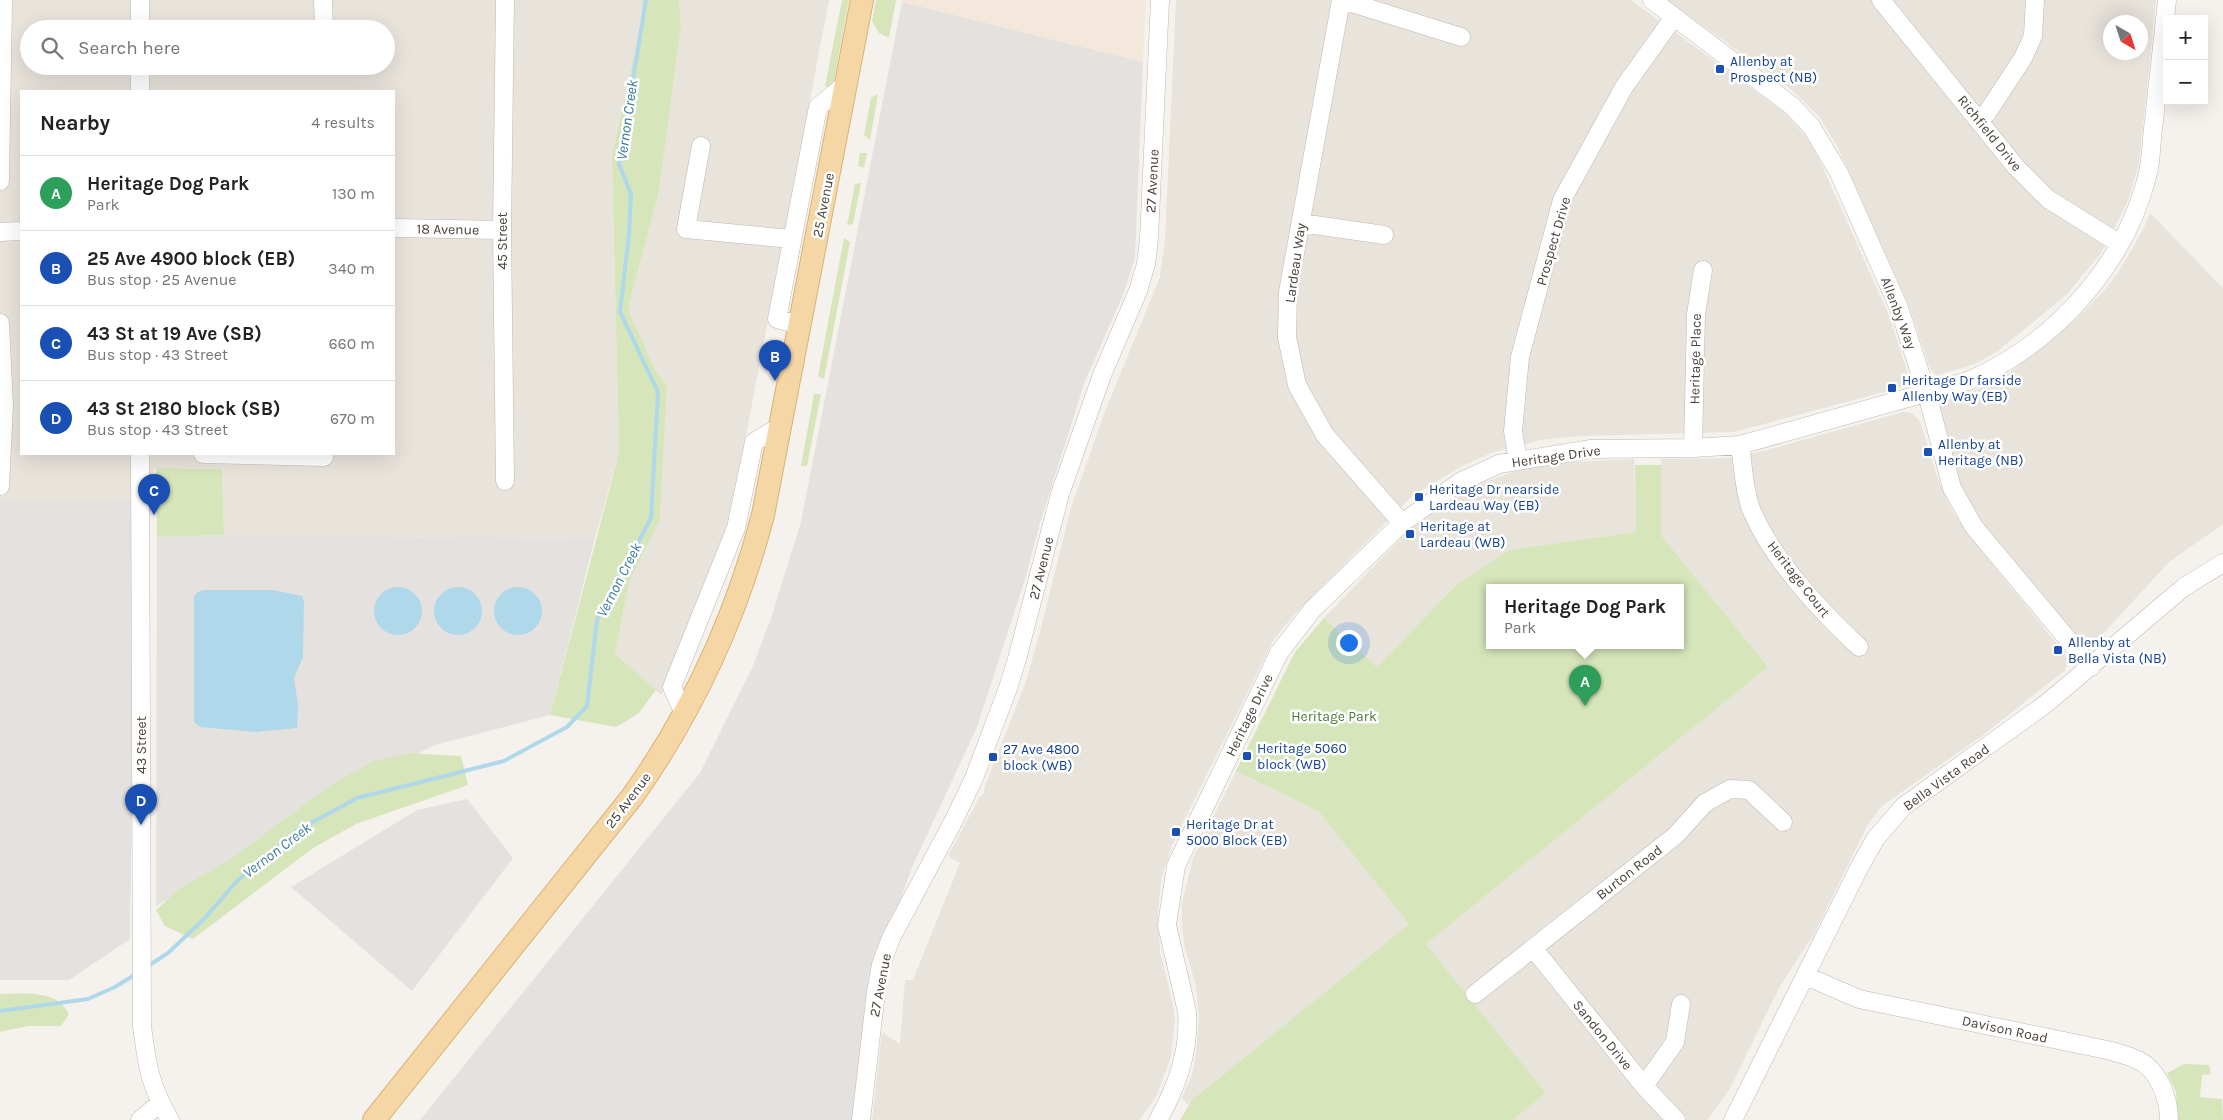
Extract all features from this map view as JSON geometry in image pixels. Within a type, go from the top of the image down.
[{"type":"main road","name":"25 Avenue","points":[[374,1120],[616,818],[665,748],[706,675],[734,609],[763,515],[862,0]]},
{"type":"street","points":[[0,181],[3,0]]},
{"type":"street","points":[[140,0],[140,20]]},
{"type":"street","points":[[323,0],[324,20]]},
{"type":"street","name":"45 Street","points":[[505,0],[502,230],[505,481]]},
{"type":"street","name":"27 Avenue","points":[[861,1120],[876,992],[881,965],[898,924],[954,820],[974,778],[1017,659],[1060,494],[1102,375],[1138,291],[1146,264],[1160,0]]},
{"type":"street","points":[[1341,0],[1461,37]]},
{"type":"street","name":"Lardeau Way","points":[[1341,0],[1288,292],[1288,337],[1297,384],[1325,435],[1402,522]]},
{"type":"street","name":"Allenby Way","points":[[1652,0],[1792,106],[1811,126],[1839,174],[1900,308],[1927,394],[1952,488],[1974,527],[2091,667]]},
{"type":"street","name":"Richfield Drive","points":[[1882,0],[1979,119],[2016,168],[2048,199],[2120,244]]},
{"type":"street","points":[[1979,119],[1987,113],[2023,58],[2033,36],[2035,0]]},
{"type":"street","name":"Heritage Drive","points":[[1158,1120],[1175,1086],[1184,1060],[1188,1026],[1187,1012],[1167,925],[1176,866],[1279,653],[1312,610],[1402,522],[1460,482],[1499,464],[1591,449],[1694,448],[1740,445],[1927,394],[1976,378],[2014,357],[2060,319],[2084,296],[2105,269],[2132,220],[2147,176],[2167,0]]},
{"type":"street","name":"Prospect Drive","points":[[1518,461],[1513,430],[1520,357],[1562,200],[1624,86],[1674,17]]},
{"type":"street","points":[[140,75],[140,90]]},
{"type":"street","name":"25 Avenue","points":[[800,325],[777,319],[792,239],[818,107],[846,84]]},
{"type":"street","name":"25 Avenue","points":[[701,146],[686,229],[792,239]]},
{"type":"street","points":[[1301,223],[1384,235]]},
{"type":"street","name":"18 Avenue","points":[[395,228],[502,230]]},
{"type":"street","points":[[0,232],[20,232]]},
{"type":"street","name":"Heritage Place","points":[[1694,448],[1696,314],[1702,270]]},
{"type":"street","points":[[0,323],[4,405],[0,486]]},
{"type":"street","points":[[682,708],[672,687],[736,528],[754,442],[781,426]]},
{"type":"street","name":"Heritage Court","points":[[1740,445],[1750,508],[1771,546],[1822,611],[1859,647]]},
{"type":"street","name":"43 Street","points":[[140,455],[141,987],[147,1065],[152,1087],[170,1120]]},
{"type":"street","points":[[264,455],[324,456]]},
{"type":"street","name":"Bella Vista Road","points":[[1733,1120],[1859,868],[1876,838],[1891,818],[1919,794],[1997,741],[2091,667],[2184,587],[2223,563]]},
{"type":"street","name":"Burton Road","points":[[1475,994],[1676,836],[1705,803],[1730,789],[1748,790],[1783,822]]},
{"type":"street","name":"Sandon Drive","points":[[1533,948],[1644,1086],[1676,1120]]},
{"type":"street","name":"Davison Road","points":[[1806,976],[1859,999],[2112,1051],[2140,1060],[2158,1079],[2169,1106],[2169,1120]]},
{"type":"street","points":[[1644,1086],[1675,1042],[1681,1004]]},
{"type":"street","points":[[140,1120],[160,1103]]},
{"type":"shaded area","points":[[0,0],[642,0],[642,19],[612,156],[619,453],[595,538],[224,535],[222,469],[156,468],[135,499],[0,499]]},
{"type":"shaded area","points":[[679,0],[829,0],[742,456],[724,537],[694,620],[661,695],[615,654],[629,582],[660,518],[667,385],[656,371],[630,314],[629,305],[659,191],[681,27]]},
{"type":"shaded area","points":[[902,0],[1146,0],[1143,62],[902,2]]},
{"type":"shaded area","points":[[1176,0],[1631,0],[1785,113],[1807,138],[1820,161],[1890,318],[1908,374],[1907,381],[1898,388],[1734,432],[1580,436],[1541,440],[1494,452],[1462,466],[1411,497],[1293,616],[1274,639],[1171,847],[1161,880],[1158,914],[1160,952],[1175,1020],[1171,1057],[1156,1097],[1139,1120],[872,1120],[882,1032],[900,1044],[905,980],[913,980],[960,863],[948,856],[979,798],[984,793],[1025,684],[1071,508],[1104,414],[1160,277],[1165,239]]},
{"type":"shaded area","points":[[1667,0],[2156,0],[2139,163],[2128,201],[2101,253],[2066,295],[1999,350],[1975,364],[1938,375],[1934,374],[1930,368],[1909,306],[1837,146],[1819,116],[1786,85]]},
{"type":"shaded area","points":[[902,2],[1143,62],[1135,258],[1123,295],[1084,384],[1040,523],[1026,576],[977,727],[913,865],[887,936],[857,1120],[420,1120],[700,773],[753,666],[771,618],[801,522]]},
{"type":"shaded area","points":[[2150,213],[2223,288],[2223,524],[2169,562],[2090,648],[2079,643],[1977,516],[1956,478],[1939,408],[1944,400],[1972,392],[2005,376],[2077,318],[2102,293],[2118,273],[2143,230]]},
{"type":"shaded area","points":[[1903,412],[1911,413],[1920,421],[1937,477],[1952,510],[1971,538],[2065,654],[2067,664],[2065,670],[1983,735],[1882,806],[1868,824],[1814,934],[1780,986],[1729,1090],[1707,1120],[1513,1120],[1546,1093],[1426,944],[1768,667],[1661,535],[1661,459],[1726,458],[1764,451]]},
{"type":"shaded area","points":[[1634,459],[1636,532],[1509,550],[1456,585],[1377,667],[1324,618],[1401,538],[1425,517],[1438,507],[1480,484],[1521,469],[1551,463]]},
{"type":"shaded area","points":[[0,499],[135,499],[130,939],[69,980],[0,980]]},
{"type":"shaded area","points":[[224,535],[595,538],[550,715],[435,745],[319,802],[233,861],[156,906],[157,537]]},
{"type":"shaded area","points":[[1236,771],[1319,812],[1409,924],[1188,1105],[1182,1098],[1193,1072],[1199,1019],[1196,986],[1185,948],[1182,926],[1182,903],[1193,858]]},
{"type":"shaded area","points":[[467,799],[513,858],[412,991],[291,887],[417,810]]},
{"type":"green space","points":[[642,0],[679,0],[681,27],[659,191],[629,305],[630,314],[656,371],[667,385],[660,519],[629,582],[615,654],[656,690],[638,714],[616,727],[550,715],[619,453],[612,156],[642,19]]},
{"type":"green space","points":[[842,0],[849,0],[833,85],[828,88],[825,86]]},
{"type":"green space","points":[[876,0],[896,0],[889,38],[879,33],[872,21]]},
{"type":"green space","points":[[878,94],[870,140],[864,135],[871,98]]},
{"type":"green space","points":[[860,153],[867,153],[864,168],[858,166]]},
{"type":"green space","points":[[861,183],[853,224],[847,225],[855,184]]},
{"type":"green space","points":[[844,238],[850,242],[824,379],[818,376]]},
{"type":"green space","points":[[814,394],[821,394],[807,466],[801,466]]},
{"type":"green space","name":"Heritage Park","points":[[1635,465],[1661,465],[1661,535],[1768,667],[1426,944],[1546,1093],[1513,1120],[1180,1120],[1192,1100],[1409,924],[1319,812],[1236,771],[1295,652],[1324,618],[1377,667],[1456,585],[1509,550],[1636,532]]},
{"type":"green space","points":[[156,468],[222,469],[224,535],[157,537]]},
{"type":"green space","points":[[410,753],[461,756],[468,785],[356,824],[313,848],[193,939],[165,926],[156,910],[179,889],[231,859],[331,785],[374,761]]},
{"type":"green space","points":[[0,994],[29,994],[48,997],[64,1006],[69,1014],[61,1026],[28,1026],[0,1032]]},
{"type":"green space","points":[[2184,1064],[2209,1065],[2211,1074],[2202,1075],[2200,1097],[2222,1099],[2223,1120],[2178,1120],[2176,1092],[2167,1073]]},
{"type":"water","points":[[398,587],[407,589],[415,594],[420,602],[422,611],[420,620],[415,628],[407,633],[398,635],[389,633],[381,628],[376,620],[374,611],[376,602],[381,594],[389,589]]},
{"type":"water","points":[[458,587],[467,589],[475,594],[480,602],[482,611],[480,620],[475,628],[467,633],[458,635],[449,633],[441,628],[436,620],[434,611],[436,602],[441,594],[449,589]]},
{"type":"water","points":[[518,587],[527,589],[535,594],[540,602],[542,611],[540,620],[535,628],[527,633],[518,635],[509,633],[501,628],[496,620],[494,611],[496,602],[501,594],[509,589]]},
{"type":"water","points":[[203,590],[273,590],[302,596],[304,601],[303,657],[294,678],[298,705],[297,728],[256,732],[200,727],[194,722],[194,596]]},
{"type":"waterway","name":"Vernon Creek","points":[[148,966],[168,953],[205,918],[237,881],[298,830],[357,798],[504,761],[567,727],[587,706],[597,620],[651,518],[658,392],[620,312],[629,234],[631,194],[619,164],[646,0]]},
{"type":"waterway","name":"Vernon Creek","points":[[0,1011],[88,999],[115,987],[136,974]]},
{"type":"place","name":"Allenby at Prospect (NB)","points":[[1720,69]]},
{"type":"place","name":"25 Ave 4900 block (EB)","points":[[775,381]]},
{"type":"place","name":"Heritage Dr farside Allenby Way (EB)","points":[[1892,388]]},
{"type":"place","name":"Allenby at Heritage (NB)","points":[[1928,452]]},
{"type":"place","name":"Heritage Dr nearside Lardeau Way (EB)","points":[[1419,497]]},
{"type":"place","name":"43 St at 19 Ave (SB)","points":[[154,515]]},
{"type":"place","name":"Heritage at Lardeau (WB)","points":[[1410,534]]},
{"type":"place","name":"Allenby at Bella Vista (NB)","points":[[2058,650]]},
{"type":"place","name":"Heritage Dog Park","points":[[1585,706]]},
{"type":"place","name":"Heritage 5060 block (WB)","points":[[1247,756]]},
{"type":"place","name":"27 Ave 4800 block (WB)","points":[[993,757]]},
{"type":"place","name":"43 St 2180 block (SB)","points":[[141,825]]},
{"type":"place","name":"Heritage Dr at 5000 Block (EB)","points":[[1176,832]]}]
